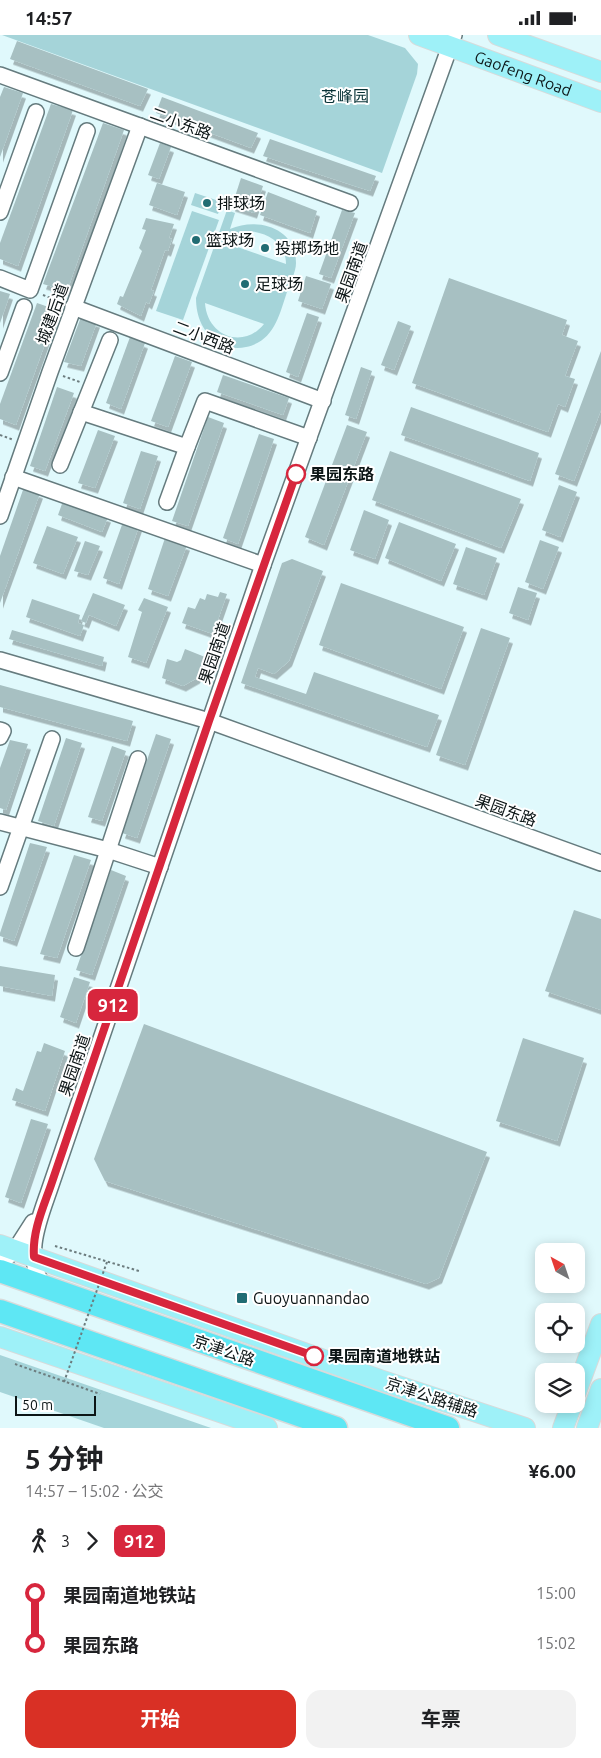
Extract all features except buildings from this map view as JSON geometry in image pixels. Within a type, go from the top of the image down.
[{"type":"highway","name":"京津公路","points":[[0,1271],[448,1428]]},
{"type":"highway","points":[[0,1311],[336,1428]]},
{"type":"main road","name":"Gaofeng Road","points":[[419,35],[448,40],[601,102]]},
{"type":"main road","name":"Gaofeng Road","points":[[498,35],[601,72]]},
{"type":"main road","name":"京津公路辅路","points":[[7,1248],[380,1380],[525,1428]]},
{"type":"main road","points":[[585,1368],[601,1324]]},
{"type":"main road","points":[[0,1337],[247,1425],[267,1428]]},
{"type":"main road","points":[[587,1428],[601,1389]]},
{"type":"main road","points":[[563,1428],[569,1413]]},
{"type":"street","name":"果园南道","points":[[44,1287],[37,1273],[34,1257],[35,1235],[51,1185],[261,565],[448,40]]},
{"type":"street","name":"二小东路","points":[[0,75],[350,203]]},
{"type":"street","points":[[0,212],[36,112]]},
{"type":"street","name":"城建后道","points":[[0,516],[50,371],[140,126]]},
{"type":"street","points":[[0,278],[30,290],[87,131]]},
{"type":"street","points":[[0,373],[24,307]]},
{"type":"street","name":"二小西路","points":[[73,307],[320,400]]},
{"type":"street","points":[[60,465],[110,340]]},
{"type":"street","points":[[167,502],[205,401],[307,437]]},
{"type":"street","points":[[81,412],[187,447]]},
{"type":"street","points":[[13,477],[261,565]]},
{"type":"street","name":"果园东路","points":[[0,660],[206,724],[601,863]]},
{"type":"street","name":"果园东路","points":[[0,667],[206,724],[601,870]]},
{"type":"street","points":[[0,730],[3,731],[0,737]]},
{"type":"street","points":[[0,887],[52,739]]},
{"type":"street","points":[[76,948],[138,759]]},
{"type":"street","points":[[0,822],[108,850],[158,866]]},
{"type":"street","name":"果园南道","points":[[0,1265],[7,1248],[33,1222],[158,866]]},
{"type":"street","points":[[247,1425],[256,1399]]},
{"type":"path","points":[[30,290],[73,307]]},
{"type":"path","points":[[50,371],[91,387]]},
{"type":"path","points":[[55,1246],[139,1271]]},
{"type":"path","points":[[64,1382],[107,1261]]},
{"type":"path","points":[[15,1364],[100,1394]]},
{"type":"green space","name":"苍峰园","points":[[2,35],[368,35],[405,48],[418,64],[417,74],[382,173]]},
{"type":"green space","name":"排球场","points":[[195,193],[222,202],[218,214],[191,205]]},
{"type":"green space","points":[[227,210],[235,213],[230,229],[252,224],[263,225],[274,228],[290,241],[296,263],[294,274],[274,326],[263,339],[255,344],[243,348],[233,348],[223,345],[214,339],[205,330],[199,318],[196,298]],"holes":[[[245,231],[260,233],[273,239],[282,250],[286,264],[226,243]],[[205,303],[264,324],[256,332],[246,336],[227,336],[212,324],[207,314]]]},
{"type":"green space","points":[[192,211],[219,220],[183,320],[156,311]]},
{"type":"green space","points":[[0,1355],[211,1428],[104,1428],[0,1392]]},
{"type":"bus line","name":"912","points":[[296,474],[209,721],[51,1185],[35,1235],[34,1257],[314,1356]]},
{"type":"place","name":"排球场","points":[[207,203]]},
{"type":"place","name":"篮球场","points":[[196,240]]},
{"type":"place","name":"投掷场地","points":[[265,248]]},
{"type":"place","name":"足球场","points":[[245,284]]},
{"type":"place","name":"果园东路","points":[[296,474]]},
{"type":"place","name":"Guoyuannandao","points":[[242,1298]]},
{"type":"place","name":"果园南道地铁站","points":[[314,1356]]}]
